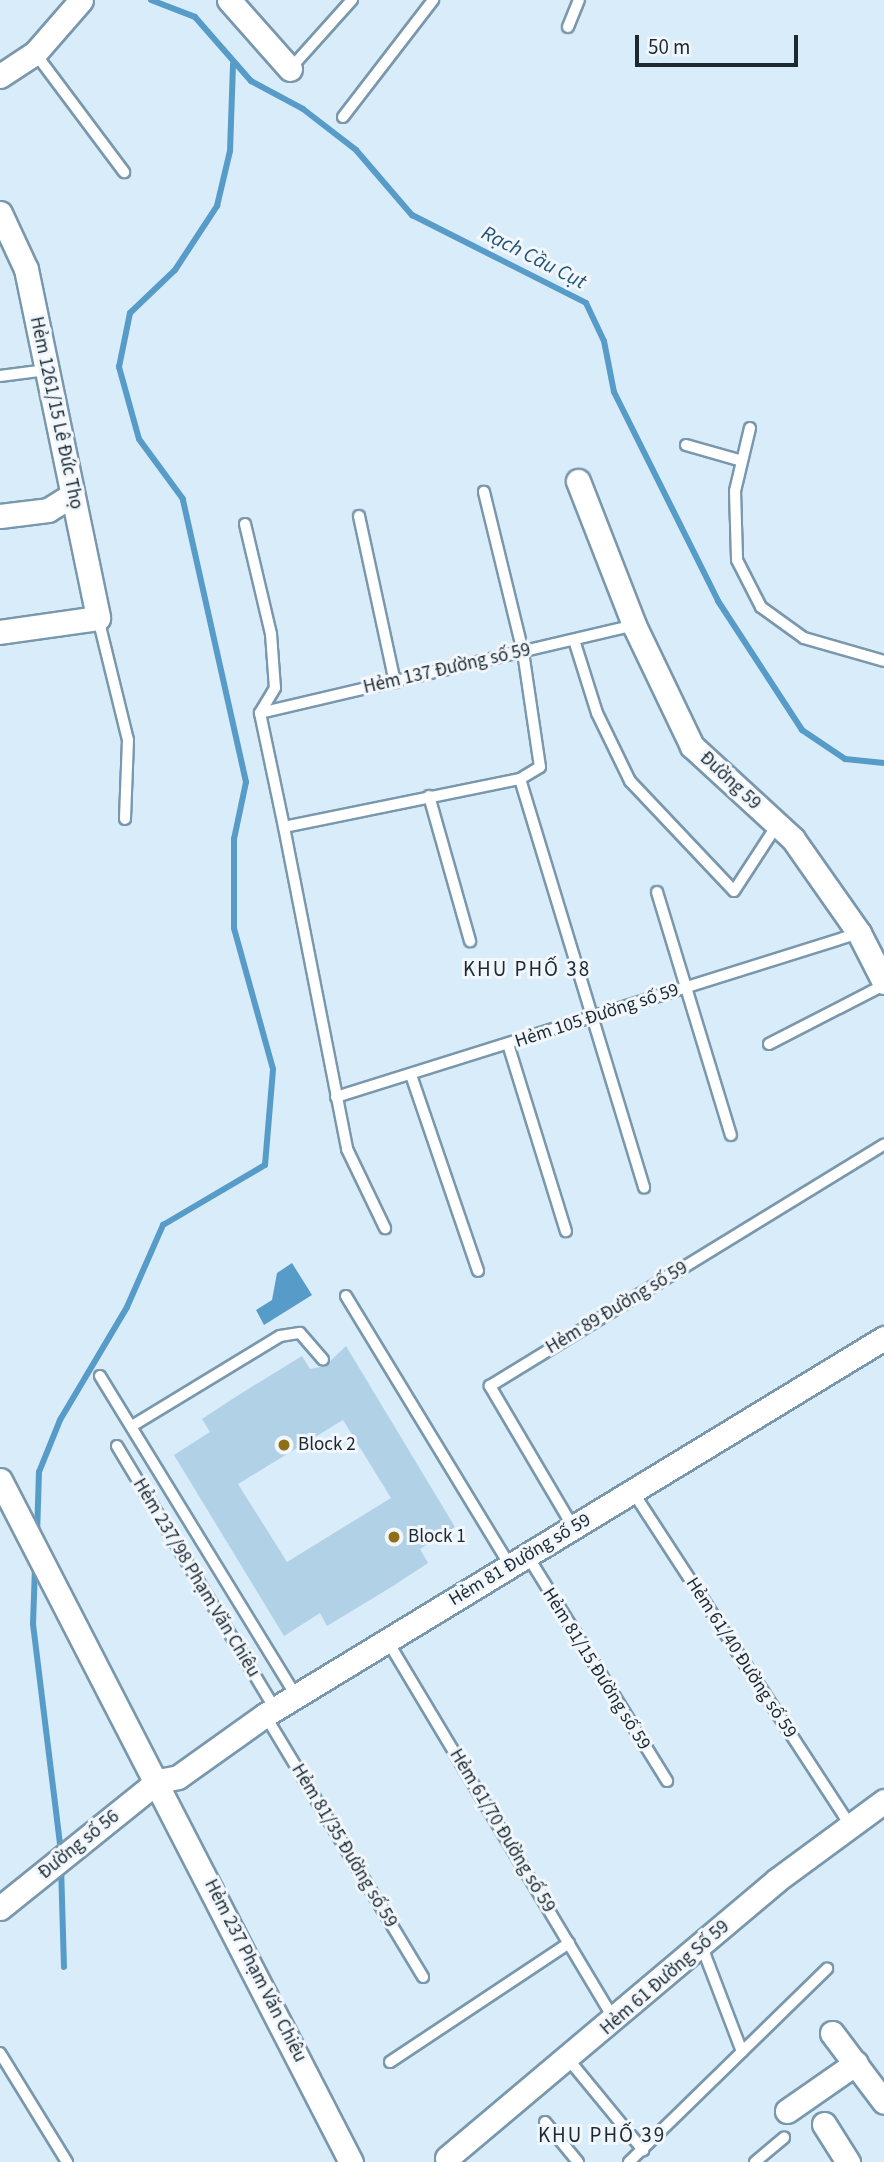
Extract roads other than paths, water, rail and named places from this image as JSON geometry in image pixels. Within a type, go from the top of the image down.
[{"type":"street","points":[[229,0],[290,69]]},
{"type":"street","points":[[0,76],[35,53],[80,2]]},
{"type":"street","name":"Hẻm 1261/15 Lê Đức Thọ","points":[[0,213],[47,370],[99,618]]},
{"type":"street","name":"Đường 59","points":[[578,481],[634,625],[692,746],[777,825],[859,933],[884,983]]},
{"type":"street","points":[[0,516],[48,510],[72,495]]},
{"type":"street","points":[[0,632],[99,618]]},
{"type":"street","name":"Hẻm 81 Đường số 59","points":[[158,1781],[178,1777],[270,1712],[884,1338]]},
{"type":"street","name":"Hẻm 237 Phạm Văn Chiêu","points":[[0,1480],[158,1781],[351,2162]]},
{"type":"street","name":"Đường số 56","points":[[0,1908],[158,1781]]},
{"type":"street","name":"Hẻm 61 Đường Số 59","points":[[447,2158],[616,2022],[849,1823],[884,1801]]},
{"type":"street","points":[[832,2033],[884,2102]]},
{"type":"street","points":[[787,2111],[856,2063]]},
{"type":"street","points":[[824,2124],[848,2162]]},
{"type":"lane","points":[[290,69],[352,0]]},
{"type":"lane","points":[[343,117],[433,0]]},
{"type":"lane","points":[[568,27],[579,0]]},
{"type":"lane","points":[[35,53],[124,172]]},
{"type":"lane","points":[[0,376],[47,370]]},
{"type":"lane","points":[[750,428],[735,491],[737,560],[761,607],[804,638],[884,661]]},
{"type":"lane","points":[[686,445],[742,461]]},
{"type":"lane","points":[[284,827],[520,779],[540,767],[523,652],[484,492]]},
{"type":"lane","points":[[359,516],[395,682]]},
{"type":"lane","points":[[245,524],[271,634],[275,688],[260,713],[335,1097],[347,1149],[385,1228]]},
{"type":"lane","points":[[99,618],[128,740],[125,819]]},
{"type":"lane","name":"Hẻm 137 Đường số 59","points":[[260,713],[634,625]]},
{"type":"lane","points":[[574,640],[597,713],[630,781],[734,891],[777,825]]},
{"type":"lane","points":[[520,779],[644,1188]]},
{"type":"lane","points":[[429,796],[470,942]]},
{"type":"lane","points":[[657,892],[731,1135]]},
{"type":"lane","name":"Hẻm 105 Đường số 59","points":[[335,1097],[859,933]]},
{"type":"lane","points":[[769,1044],[884,983]]},
{"type":"lane","points":[[508,1044],[566,1231]]},
{"type":"lane","points":[[411,1075],[478,1271]]},
{"type":"lane","name":"Hẻm 89 Đường số 59","points":[[573,1527],[490,1386],[884,1145]]},
{"type":"lane","name":"Hẻm 81/15 Đường số 59","points":[[346,1296],[667,1781]]},
{"type":"lane","points":[[132,1426],[280,1336],[300,1334],[323,1359]]},
{"type":"lane","points":[[100,1376],[296,1696]]},
{"type":"lane","name":"Hẻm 237/98 Phạm Văn Chiêu","points":[[117,1446],[270,1712]]},
{"type":"lane","name":"Hẻm 61/40 Đường số 59","points":[[633,1492],[849,1823]]},
{"type":"lane","name":"Hẻm 61/70 Đường số 59","points":[[387,1640],[616,2022]]},
{"type":"lane","name":"Hẻm 81/35 Đường số 59","points":[[270,1712],[423,1977]]},
{"type":"lane","points":[[390,2062],[569,1943]]},
{"type":"lane","points":[[702,1947],[742,2052]]},
{"type":"lane","points":[[629,2162],[827,1969]]},
{"type":"lane","points":[[0,2053],[67,2162]]},
{"type":"lane","points":[[569,2060],[643,2150]]},
{"type":"lane","points":[[545,2122],[578,2162]]},
{"type":"lane","points":[[755,2162],[784,2138]]},
{"type":"water","points":[[292,1263],[312,1295],[264,1325],[256,1310],[272,1300],[277,1273]]},
{"type":"waterway","name":"Rạch Cầu Cụt","points":[[151,0],[195,17],[251,81],[303,109],[356,150],[412,215],[586,303],[604,341],[614,392],[718,601],[802,730],[845,759],[884,763]]},
{"type":"waterway","points":[[37,1535],[39,1472],[60,1420],[127,1307],[163,1225],[265,1165],[273,1069],[234,928],[234,839],[246,782],[183,499],[139,439],[119,367],[130,313],[175,270],[217,206],[230,151],[233,64]]},
{"type":"waterway","points":[[35,1567],[33,1624],[61,1851]]},
{"type":"waterway","points":[[61,1866],[64,1967]]},
{"type":"place","name":"Block 2","points":[[284,1445]]},
{"type":"place","name":"Block 1","points":[[394,1537]]},
{"type":"district","name":"KHU PHỐ 38","points":[[527,969]]},
{"type":"district","name":"KHU PHỐ 39","points":[[602,2135]]}]
